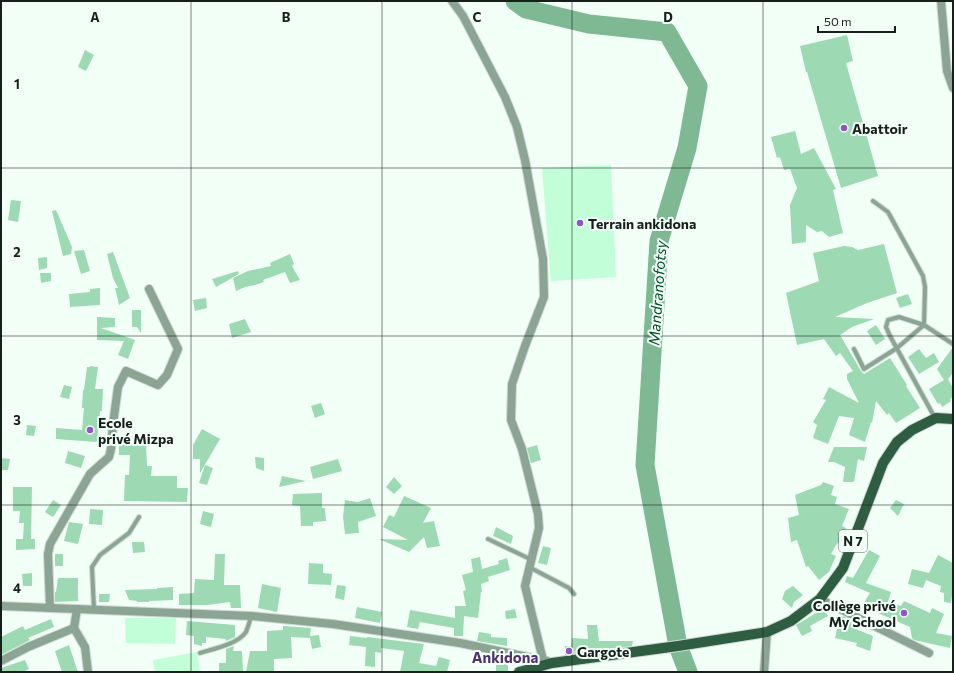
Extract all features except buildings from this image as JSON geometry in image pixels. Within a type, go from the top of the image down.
[{"type":"main road","name":"N 7","points":[[519,672],[548,661],[630,653],[767,632],[791,621],[820,599],[843,568],[883,463],[897,442],[912,430],[936,418],[953,419]]},
{"type":"street","points":[[1,606],[251,616],[333,624],[460,642],[548,661],[525,586],[539,528],[538,514],[522,449],[511,420],[512,384],[544,297],[543,259],[525,160],[516,127],[505,97],[463,16],[452,1]]},
{"type":"street","points":[[941,1],[947,71],[953,88]]},
{"type":"street","points":[[50,608],[48,554],[50,544],[90,474],[109,457],[118,386],[126,371],[158,385],[167,375],[178,349],[149,288]]},
{"type":"street","points":[[820,599],[929,654]]},
{"type":"street","points":[[77,609],[74,628],[85,647],[88,672]]},
{"type":"street","points":[[1,661],[28,647],[74,628]]},
{"type":"street","points":[[764,672],[767,632]]},
{"type":"lane","points":[[854,349],[864,369],[897,348],[924,325],[925,287],[923,276],[888,212],[873,201]]},
{"type":"lane","points":[[936,418],[886,327],[888,320],[899,317],[924,325],[953,344]]},
{"type":"lane","points":[[94,610],[92,568],[100,555],[129,533],[139,517]]},
{"type":"lane","points":[[488,539],[530,563],[568,588],[574,594]]},
{"type":"lane","points":[[200,654],[225,646],[240,638],[246,632],[251,616]]},
{"type":"green space","name":"Terrain ankidona","points":[[611,165],[616,277],[551,281],[542,168]]},
{"type":"green space","points":[[125,618],[176,618],[175,644],[126,643]]},
{"type":"green space","points":[[197,652],[200,672],[155,672],[153,660]]},
{"type":"waterway","name":"Mandranofotsy","points":[[515,1],[526,9],[589,24],[667,32],[698,86],[687,148],[659,241],[645,465],[678,646],[688,672]]},
{"type":"place","name":"Abattoir","points":[[844,128]]},
{"type":"place","name":"Terrain ankidona","points":[[580,223]]},
{"type":"place","name":"Ecole privé Mizpa","points":[[90,430]]},
{"type":"place","name":"Collège privé My School","points":[[904,613]]},
{"type":"place","name":"Gargote","points":[[569,651]]},
{"type":"district","name":"Ankidona","points":[[505,657]]}]
